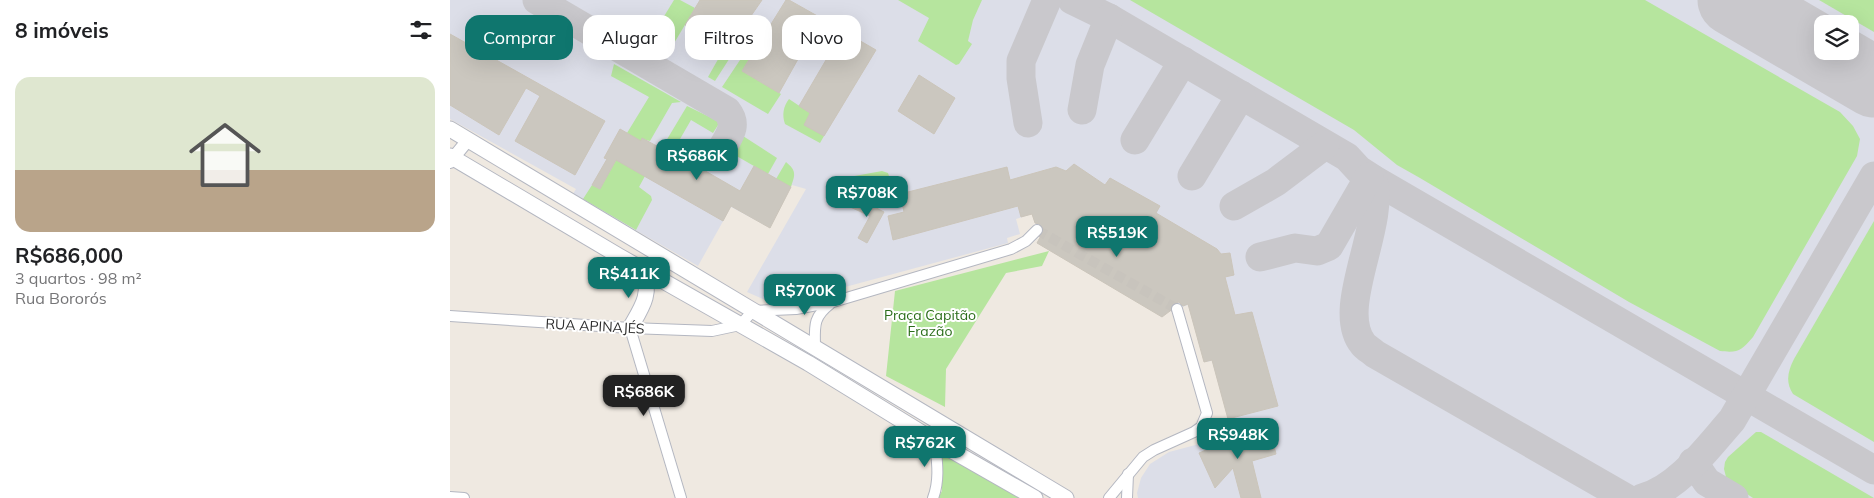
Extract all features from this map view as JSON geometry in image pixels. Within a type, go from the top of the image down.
[{"type":"main road","points":[[450,129],[1066,498]]},
{"type":"main road","points":[[451,159],[808,363],[935,441],[1034,498]]},
{"type":"main road","points":[[630,328],[647,292],[646,278],[643,270]]},
{"type":"main road","points":[[808,363],[816,348]]},
{"type":"street","points":[[451,159],[468,140]]},
{"type":"street","points":[[740,325],[753,311],[796,309],[833,302],[1011,249],[1026,241],[1037,230]]},
{"type":"street","points":[[816,348],[815,327],[819,312],[833,302]]},
{"type":"street","points":[[1110,498],[1128,473],[1143,457],[1194,432],[1201,427],[1207,413],[1176,309]]},
{"type":"street","name":"RUA APINAJÉS","points":[[450,316],[630,328],[712,331],[740,325]]},
{"type":"street","points":[[630,328],[681,498]]},
{"type":"street","points":[[933,498],[938,487],[938,463],[935,441]]},
{"type":"street","points":[[1127,498],[1128,473]]},
{"type":"street","points":[[450,497],[464,498]]},
{"type":"shaded area","points":[[450,0],[1874,0],[1874,498],[1138,498],[1137,493],[1141,478],[1150,464],[1169,452],[1203,443],[1229,433],[1228,419],[1212,361],[1204,362],[1188,305],[1168,312],[1162,317],[1037,243],[1040,237],[1032,214],[1016,219],[1020,234],[1007,238],[1008,243],[797,300],[770,302],[747,292],[806,189],[792,185],[770,228],[731,207],[698,266],[573,194],[576,189],[450,119]]},
{"type":"green space","points":[[674,0],[680,0],[695,8],[691,15],[685,15],[685,25],[675,42],[675,15],[665,15]]},
{"type":"green space","points":[[898,0],[982,0],[973,20],[968,41],[972,44],[959,64],[956,65],[918,41],[929,18]]},
{"type":"green space","points":[[1130,0],[1645,0],[1840,112],[1853,126],[1860,139],[1857,156],[1753,337],[1739,350],[1731,352],[1720,351],[1629,302],[1397,165],[1354,130]]},
{"type":"green space","points":[[1819,0],[1874,0],[1874,32],[1859,23],[1859,15],[1845,15]]},
{"type":"green space","points":[[718,60],[728,60],[715,81],[708,77]]},
{"type":"green space","points":[[740,60],[749,60],[742,71],[781,94],[768,114],[722,87]]},
{"type":"green space","points":[[614,64],[681,102],[672,103],[650,141],[642,139],[627,166],[645,176],[639,187],[651,196],[652,200],[636,230],[583,199],[592,185],[600,189],[630,135],[627,133],[649,97],[611,76]]},
{"type":"green space","points":[[789,99],[810,113],[805,125],[824,136],[820,143],[785,124],[784,111]]},
{"type":"green space","points":[[687,106],[720,122],[713,133],[691,120],[676,146],[666,141]]},
{"type":"green space","points":[[743,136],[777,158],[768,174],[733,154]]},
{"type":"green space","points":[[786,162],[794,173],[791,187],[776,179]]},
{"type":"green space","points":[[882,171],[888,173],[891,182],[878,209],[854,197],[848,206],[830,196],[838,179]]},
{"type":"green space","points":[[1874,221],[1874,442],[1793,394],[1788,381],[1794,359]]},
{"type":"green space","name":"Praça Capitão Frazão","points":[[1049,251],[1042,266],[1006,273],[946,369],[945,407],[886,376],[895,291]]},
{"type":"green space","points":[[1756,432],[1761,432],[1874,498],[1753,498],[1732,484],[1726,477],[1724,469],[1728,457]]},
{"type":"green space","points":[[940,452],[1019,498],[938,498],[942,491]]},
{"type":"building","points":[[700,0],[762,0],[752,15],[691,15]]},
{"type":"building","points":[[786,0],[816,15],[782,15],[782,60],[797,60],[779,93],[742,71],[749,60],[772,60],[772,23]]},
{"type":"building","points":[[450,34],[465,42],[465,60],[496,60],[605,121],[575,175],[515,141],[540,96],[526,88],[499,135],[450,105]]},
{"type":"building","points":[[861,41],[876,50],[824,136],[804,125],[810,113],[799,106],[826,60],[861,60]]},
{"type":"building","points":[[919,75],[955,98],[934,134],[898,111]]},
{"type":"building","points":[[620,129],[641,141],[642,138],[688,163],[688,161],[740,191],[754,166],[791,187],[770,228],[731,206],[723,221],[616,160],[600,189],[592,185],[607,159],[604,158]]},
{"type":"building","points":[[1074,164],[1105,185],[1110,178],[1160,206],[1156,213],[1217,249],[1221,254],[1230,253],[1234,275],[1225,277],[1235,315],[1252,312],[1278,406],[1228,419],[1212,360],[1204,362],[1188,304],[1183,306],[1179,302],[1175,303],[1170,307],[1170,311],[1162,317],[1037,243],[1043,228],[1035,223],[1032,214],[1021,217],[1018,206],[893,240],[888,216],[904,212],[900,194],[1007,167],[1010,180],[1056,167],[1066,171]]},
{"type":"building","points":[[854,197],[884,212],[867,243],[858,238],[870,216],[848,206]]},
{"type":"building","points":[[1270,429],[1276,454],[1252,461],[1261,498],[1241,498],[1233,468],[1215,488],[1199,453],[1206,450],[1203,443],[1219,437],[1221,442]]},
{"type":"taxiway","points":[[537,0],[727,111],[732,127],[720,152]]},
{"type":"taxiway","points":[[1028,123],[1021,78],[1021,61],[1047,0]]},
{"type":"taxiway","points":[[1072,0],[1109,18],[1347,157],[1359,170],[1373,179],[1874,470]]},
{"type":"taxiway","points":[[1082,110],[1090,65],[1109,18]]},
{"type":"taxiway","points":[[1135,140],[1183,61]]},
{"type":"taxiway","points":[[1842,63],[1874,92]]},
{"type":"taxiway","points":[[1192,176],[1241,95]]},
{"type":"taxiway","points":[[1234,206],[1276,182],[1325,145]]},
{"type":"taxiway","points":[[1642,498],[1668,486],[1692,466],[1732,420],[1874,176]]},
{"type":"taxiway","points":[[1260,257],[1295,248],[1317,251],[1329,246],[1369,177]]},
{"type":"taxiway","points":[[1373,179],[1375,198],[1373,220],[1357,288],[1354,310],[1356,329],[1363,344],[1375,354],[1626,498]]},
{"type":"taxiway","points":[[1693,462],[1707,482],[1734,498]]},
{"type":"runway","points":[[1733,0],[1874,82]]},
{"type":"tunnel","points":[[1037,230],[1177,309]]}]
